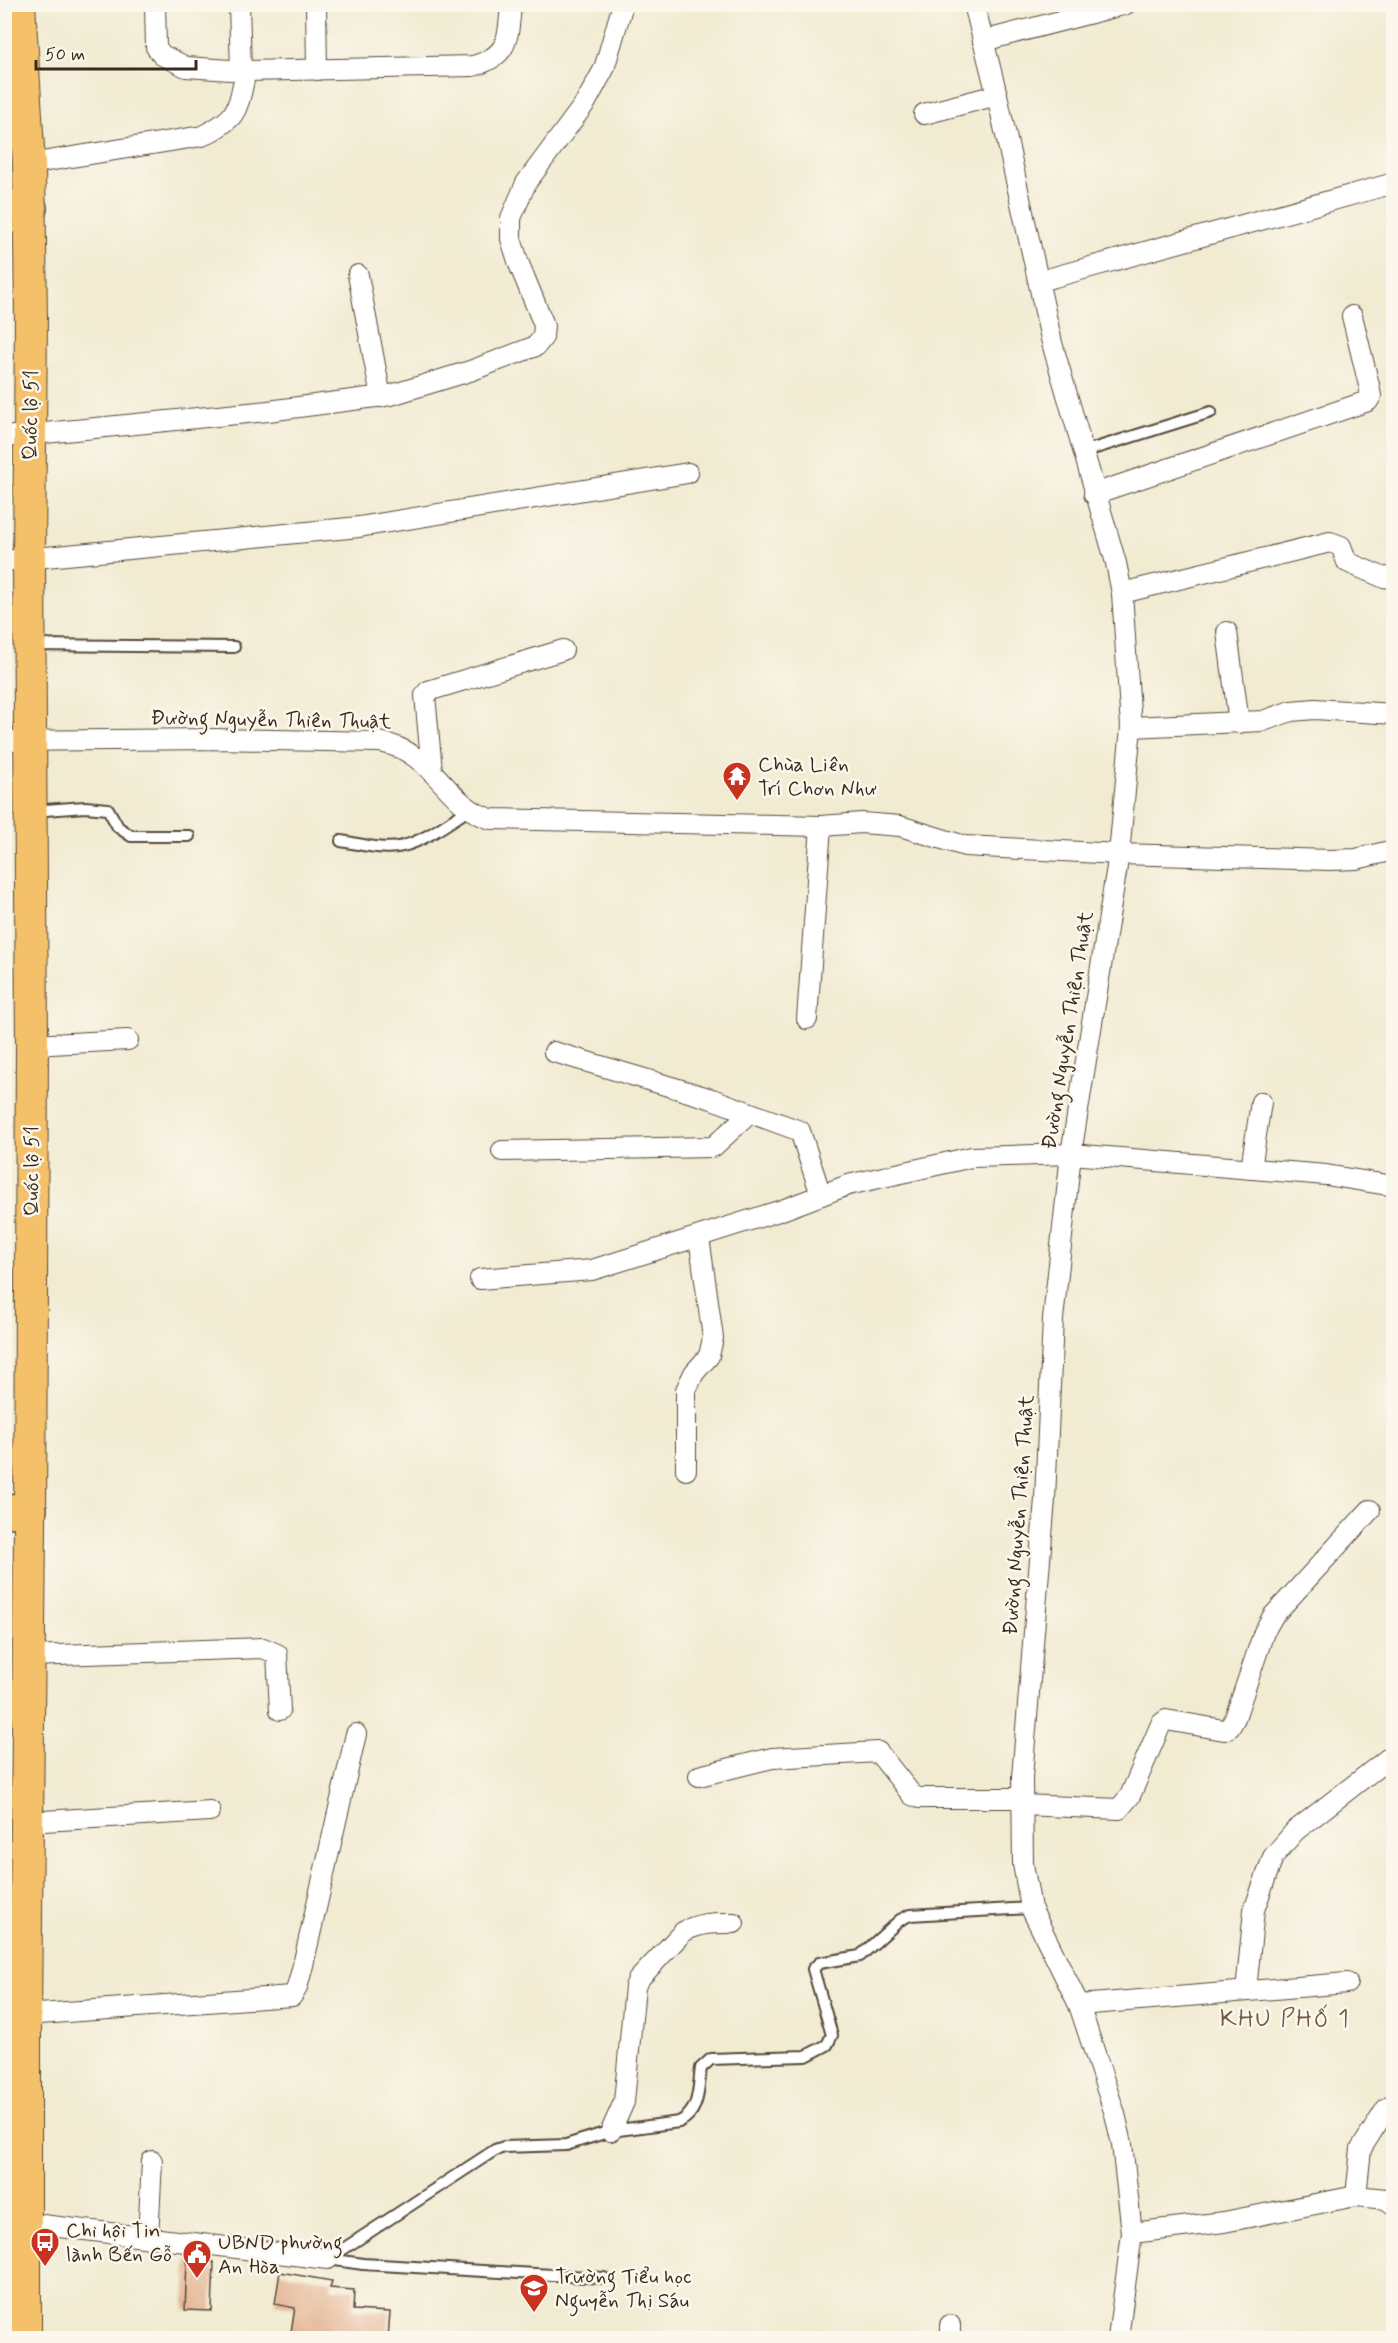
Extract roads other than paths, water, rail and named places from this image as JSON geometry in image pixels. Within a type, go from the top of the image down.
[{"type":"main road","name":"Quốc lộ 51","points":[[19,4],[29,164],[17,207],[17,560],[29,645],[17,741],[31,811],[32,1045],[17,1510],[28,1656],[27,1822],[15,2016],[26,2223],[15,2303],[25,2338]]},
{"type":"street","points":[[155,4],[156,47],[162,55],[186,67],[210,71],[473,66],[489,61],[502,52],[509,32],[511,4]]},
{"type":"street","points":[[29,164],[202,136],[222,126],[237,112],[243,71],[239,4]]},
{"type":"street","points":[[316,4],[317,70]]},
{"type":"street","points":[[17,436],[268,411],[381,397],[470,371],[536,346],[543,337],[544,325],[511,239],[511,218],[526,183],[586,102],[604,69],[623,4]]},
{"type":"street","points":[[974,4],[1040,281],[1052,343],[1094,494],[1116,563],[1122,593],[1131,727],[1119,854],[1331,860],[1356,859],[1394,850]]},
{"type":"street","points":[[983,41],[1126,4]]},
{"type":"street","points":[[924,114],[997,95]]},
{"type":"street","points":[[1040,281],[1394,183]]},
{"type":"street","points":[[358,275],[381,397]]},
{"type":"street","points":[[1094,494],[1368,400],[1371,396],[1352,316]]},
{"type":"street","points":[[17,560],[359,527],[688,473]]},
{"type":"street","points":[[1122,593],[1330,542],[1341,546],[1347,562],[1382,577],[1394,579]]},
{"type":"street","points":[[1227,632],[1239,723]]},
{"type":"street","points":[[432,771],[425,695],[428,691],[563,650]]},
{"type":"street","points":[[1131,727],[1263,721],[1292,711],[1315,709],[1394,714]]},
{"type":"street","name":"Đường Nguyễn Thiện Thuật","points":[[17,741],[379,742],[398,745],[415,755],[475,814],[509,821],[821,826],[862,823],[900,826],[965,846],[1119,854],[1071,1154],[1053,1319],[1045,1499],[1022,1802],[1023,1864],[1031,1908],[1079,2005],[1116,2114],[1132,2233],[1118,2338]]},
{"type":"street","points":[[807,1019],[821,826]]},
{"type":"street","points":[[32,1045],[128,1040]]},
{"type":"street","points":[[554,1052],[643,1077],[800,1131],[821,1195]]},
{"type":"street","points":[[1251,1169],[1261,1102]]},
{"type":"street","points":[[502,1151],[713,1147],[750,1113]]},
{"type":"street","points":[[480,1280],[592,1270],[699,1237],[848,1185],[972,1157],[1071,1154],[1326,1175],[1394,1186]]},
{"type":"street","points":[[686,1470],[686,1390],[694,1373],[709,1356],[713,1338],[699,1237]]},
{"type":"street","points":[[699,1776],[772,1758],[878,1752],[912,1795],[919,1798],[1119,1809],[1130,1796],[1161,1724],[1166,1720],[1224,1730],[1230,1727],[1264,1632],[1273,1616],[1370,1510]]},
{"type":"street","points":[[28,1656],[263,1648],[277,1654],[280,1710]]},
{"type":"street","points":[[15,2016],[292,1995],[297,1988],[303,1965],[356,1734]]},
{"type":"street","points":[[1246,1991],[1254,1910],[1272,1857],[1295,1831],[1394,1754]]},
{"type":"street","points":[[27,1822],[210,1811]]},
{"type":"street","points":[[611,2131],[624,2102],[635,1987],[638,1980],[683,1932],[691,1927],[700,1923],[734,1923]]},
{"type":"street","points":[[1079,2005],[1347,1983]]},
{"type":"street","points":[[1356,2196],[1361,2149],[1386,2109],[1394,2104]]},
{"type":"street","points":[[148,2238],[152,2161]]},
{"type":"street","points":[[1132,2233],[1224,2222],[1356,2196],[1379,2198],[1394,2205]]},
{"type":"street","points":[[26,2223],[328,2259]]},
{"type":"lane","points":[[1083,452],[1211,412]]},
{"type":"lane","points":[[29,645],[234,647]]},
{"type":"lane","points":[[31,811],[85,807],[108,809],[118,827],[131,836],[189,836]]},
{"type":"lane","points":[[341,841],[379,847],[402,847],[419,840],[470,809]]},
{"type":"lane","points":[[328,2259],[495,2150],[504,2147],[566,2145],[611,2131],[678,2122],[689,2117],[696,2105],[701,2068],[711,2059],[799,2056],[827,2045],[832,2035],[813,1972],[819,1963],[860,1956],[900,1920],[910,1915],[1031,1908]]},
{"type":"lane","points":[[328,2259],[363,2264],[604,2278]]},
{"type":"place","name":"Chùa Liên Trí Chơn Như","points":[[737,802]]},
{"type":"place","name":"Chi hội Tin lành Bến Gỗ","points":[[45,2268]]},
{"type":"place","name":"UBND phường An Hòa","points":[[197,2280]]},
{"type":"place","name":"Trường Tiểu học Nguyễn Thị Sáu","points":[[534,2314]]},
{"type":"district","name":"KHU PHỐ 1","points":[[1285,2018]]}]
